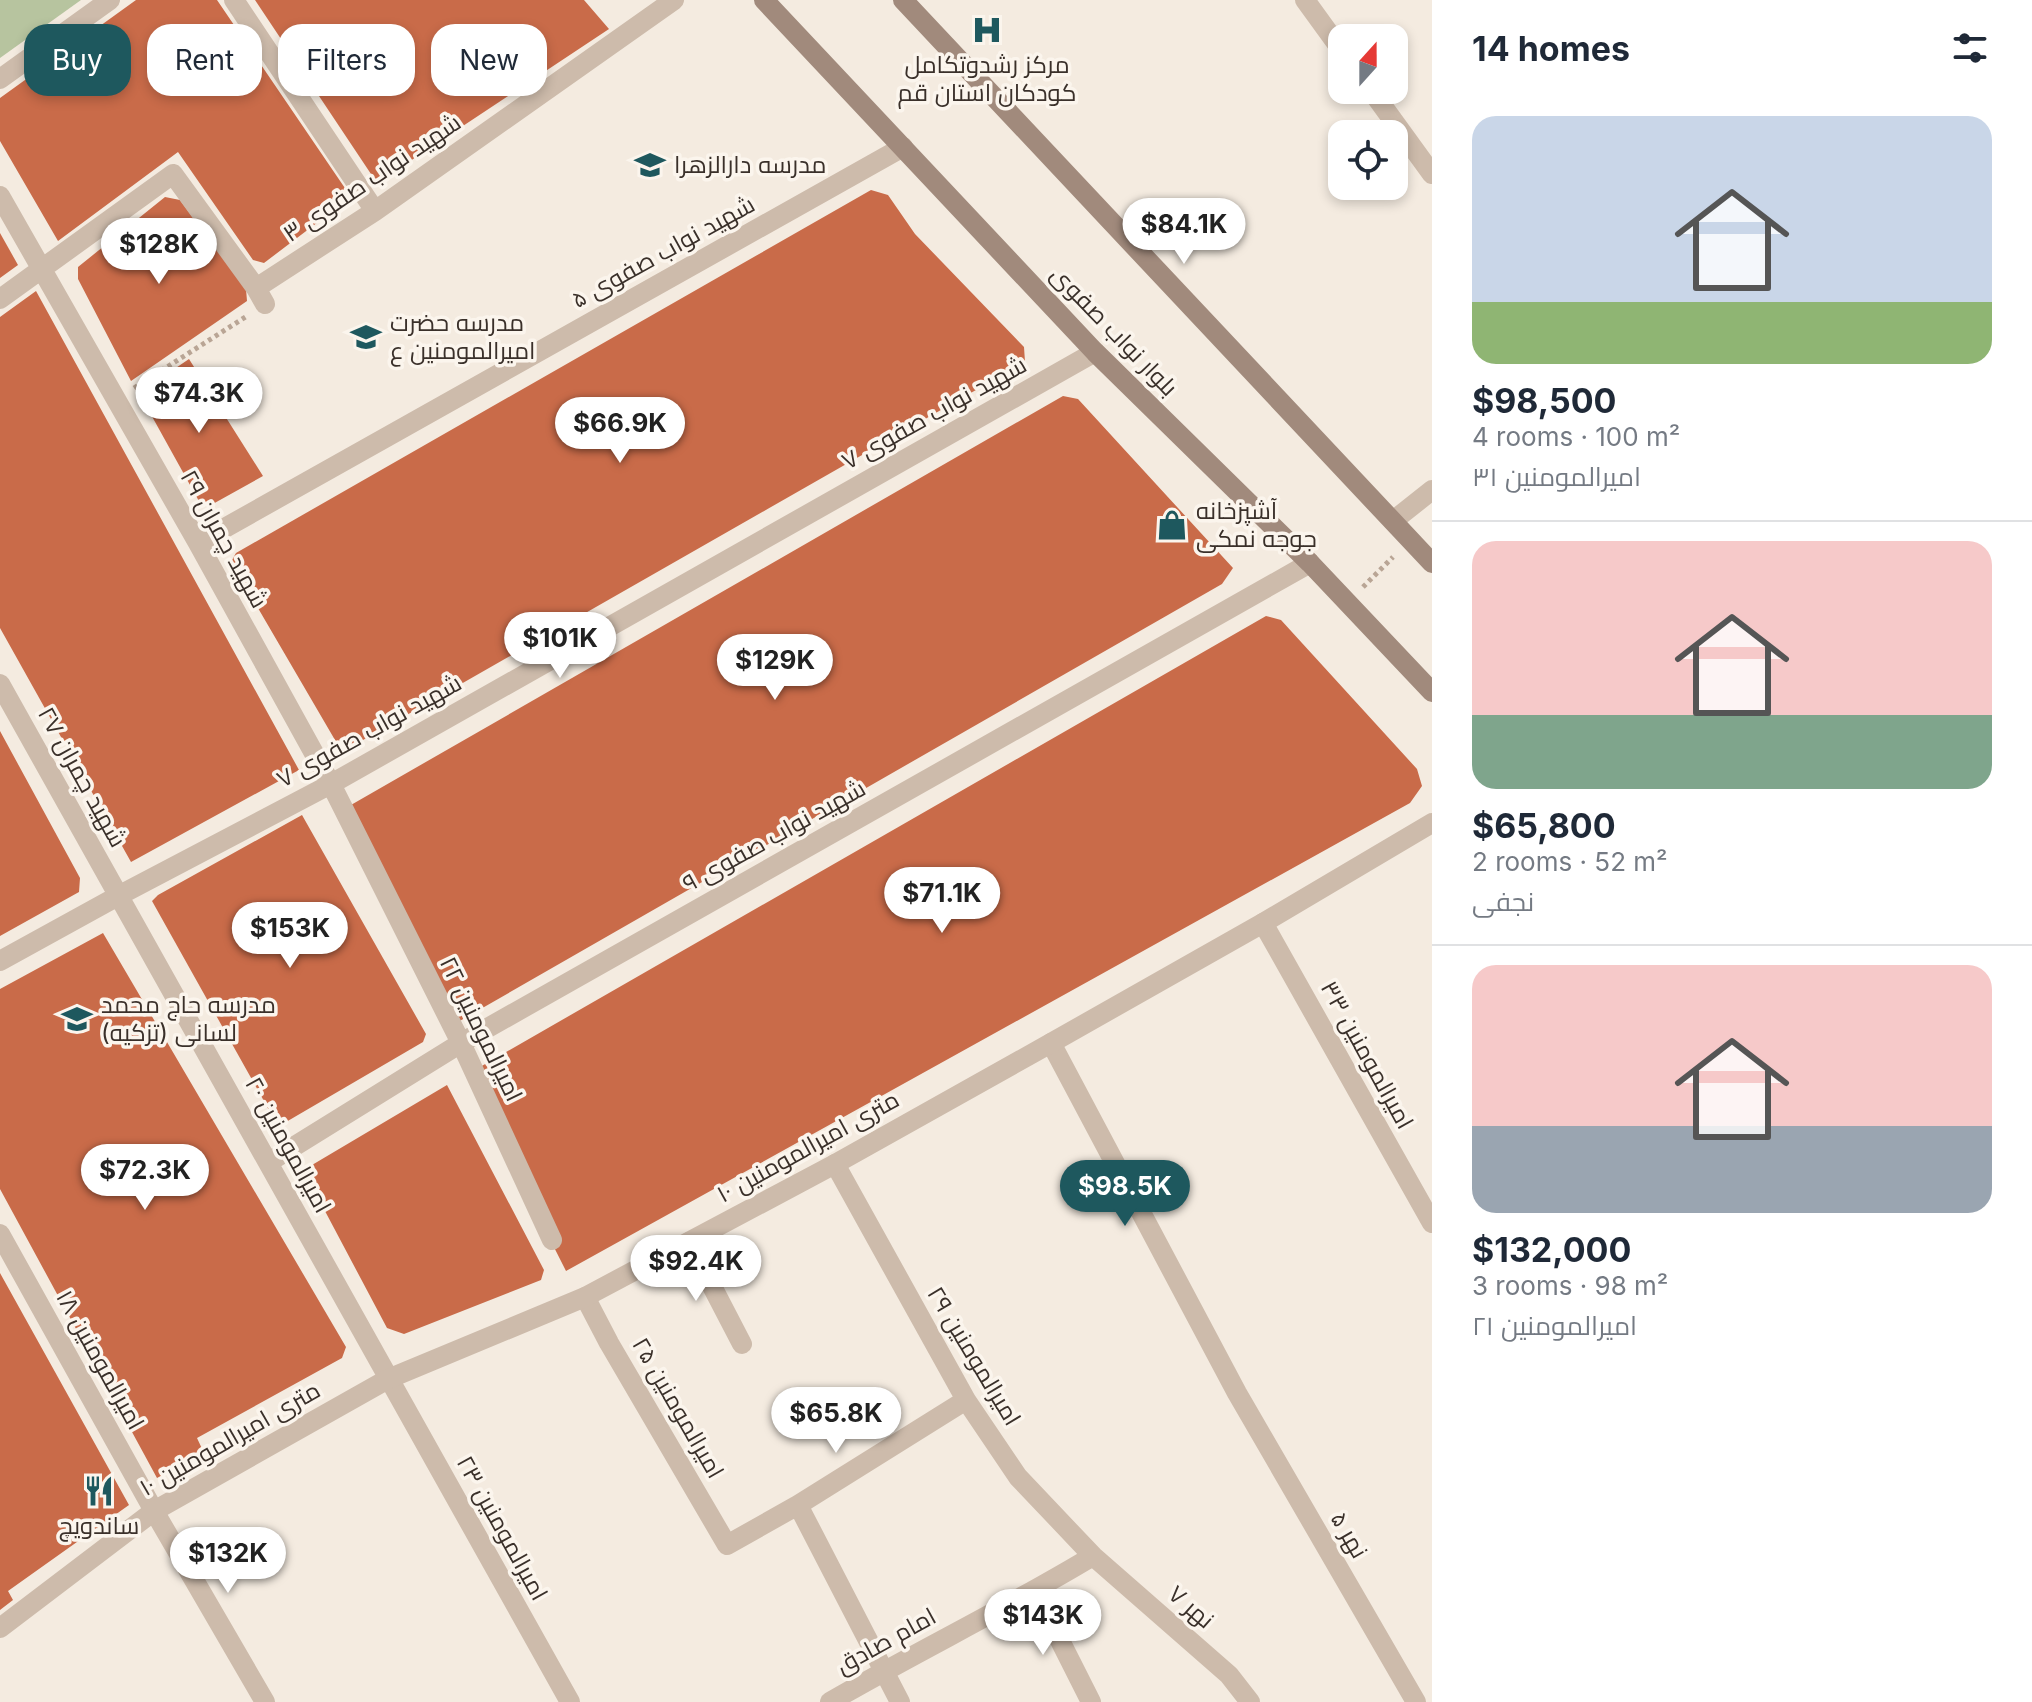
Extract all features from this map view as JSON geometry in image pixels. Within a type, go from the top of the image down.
[{"type":"main road","name":"بلوار نواب صفوی","points":[[764,0],[1095,352],[1310,563],[1432,692]]},
{"type":"main road","points":[[903,0],[1432,563]]},
{"type":"street","points":[[0,79],[110,0]]},
{"type":"street","points":[[234,0],[375,211]]},
{"type":"street","name":"شهید نواب صفوی ۳","points":[[260,296],[674,0]]},
{"type":"street","points":[[1305,0],[1328,32]]},
{"type":"street","points":[[1381,104],[1432,174]]},
{"type":"street","name":"شهید نواب صفوی ۵","points":[[198,543],[903,147]]},
{"type":"street","points":[[0,299],[173,174],[260,296]]},
{"type":"street","name":"شهید چمران ۲۹","points":[[0,196],[331,784]]},
{"type":"street","name":"شهید نواب صفوی ۷","points":[[0,961],[331,784],[1095,352]]},
{"type":"street","points":[[1393,521],[1432,490]]},
{"type":"street","name":"شهید نواب صفوی ۹","points":[[269,1162],[461,1043],[1310,563]]},
{"type":"street","name":"شهید چمران ۲۷","points":[[0,684],[118,896]]},
{"type":"street","name":"امیرالمومنین ۲۲","points":[[331,784],[461,1043],[552,1240]]},
{"type":"street","name":"۱۰ متری امیرالمومنین","points":[[0,1628],[154,1511],[388,1379],[585,1297],[689,1242],[1051,1043],[1432,823]]},
{"type":"street","name":"امیرالمومنین ۲۰","points":[[118,896],[388,1379]]},
{"type":"street","name":"امیرالمومنین ۳۳","points":[[1263,923],[1428,1218]]},
{"type":"street","name":"نهر ۵","points":[[1051,1043],[1237,1393],[1416,1702]]},
{"type":"street","name":"امیرالمومنین ۲۹","points":[[835,1164],[966,1400],[1018,1477],[1093,1556]]},
{"type":"street","name":"امیرالمومنین ۱۸","points":[[0,1234],[154,1511],[265,1702]]},
{"type":"street","points":[[689,1242],[742,1344]]},
{"type":"street","name":"امیرالمومنین ۲۵","points":[[585,1297],[727,1545],[798,1505]]},
{"type":"street","name":"امیرالمومنین ۲۳","points":[[388,1379],[570,1702]]},
{"type":"street","points":[[900,1702],[798,1505],[966,1400]]},
{"type":"street","name":"امام صادق","points":[[830,1702],[1035,1591],[1093,1556]]},
{"type":"street","name":"نهر ۷","points":[[1093,1556],[1229,1675],[1250,1702]]},
{"type":"street","points":[[1035,1591],[1091,1702]]},
{"type":"path","points":[[115,400],[260,296]]},
{"type":"path","points":[[1347,602],[1410,540]]},
{"type":"green space","points":[[0,0],[81,0],[47,24],[24,24],[24,41],[0,58]]},
{"type":"building","points":[[136,0],[217,0],[233,24],[147,24],[147,96],[262,96],[262,66],[278,90],[278,96],[282,96],[351,197],[264,263],[253,260],[178,152],[58,241],[0,141],[0,98],[24,81],[24,96],[131,96],[131,24],[103,24]]},
{"type":"building","points":[[255,0],[584,0],[609,29],[547,70],[547,24],[431,24],[431,96],[508,96],[377,183],[319,96],[415,96],[415,24],[278,24],[278,34]]},
{"type":"building","points":[[871,190],[888,195],[915,234],[1024,347],[1025,362],[342,752],[231,562],[236,553]]},
{"type":"building","points":[[165,197],[180,200],[246,289],[247,301],[131,381],[78,279],[78,267]]},
{"type":"building","points":[[0,233],[18,265],[0,278]]},
{"type":"building","points":[[36,291],[299,770],[131,862],[0,628],[0,317]]},
{"type":"building","points":[[189,359],[263,476],[211,505],[200,503],[139,393]]},
{"type":"building","points":[[1063,396],[1078,399],[1233,568],[1222,584],[451,1026],[337,813]]},
{"type":"building","points":[[1266,616],[1281,620],[1417,769],[1422,786],[1410,803],[566,1271],[519,1178],[480,1067]]},
{"type":"building","points":[[0,731],[80,878],[79,892],[0,936]]},
{"type":"building","points":[[302,815],[426,1034],[423,1042],[286,1122],[274,1119],[152,901]]},
{"type":"building","points":[[103,933],[346,1347],[342,1358],[197,1438],[204,1453],[157,1478],[0,1189],[0,989]]},
{"type":"building","points":[[447,1085],[544,1270],[541,1280],[404,1334],[387,1328],[308,1179],[312,1165]]},
{"type":"building","points":[[0,1273],[129,1505],[8,1591],[13,1600],[0,1610]]},
{"type":"place","name":"مرکز رشدوتکامل کودکان استان قم","points":[[987,30]]},
{"type":"place","name":"مدرسه دارالزهرا","points":[[650,165]]},
{"type":"place","name":"مدرسه حضرت امیرالمومنین ع","points":[[366,337]]},
{"type":"place","name":"آشپزخانه جوجه نمکی","points":[[1172,525]]},
{"type":"place","name":"مدرسه حاج محمد لسانی (تزکیه)","points":[[77,1019]]},
{"type":"place","name":"ساندویچ","points":[[99,1491]]}]
